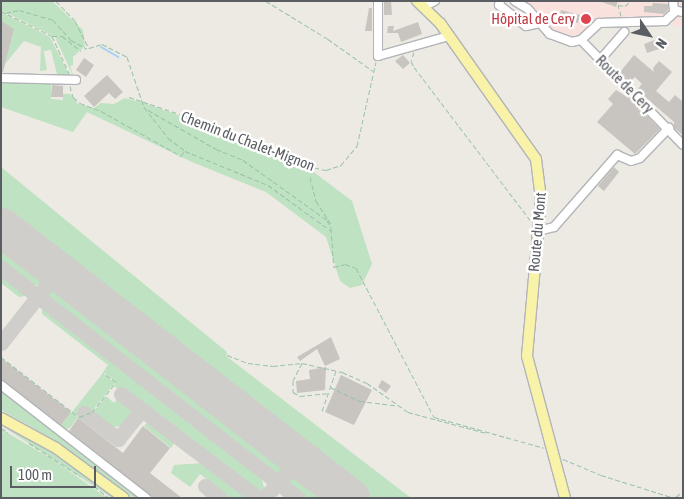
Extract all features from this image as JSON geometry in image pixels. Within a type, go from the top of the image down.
[{"type":"main road","name":"Route du Mont","points":[[421,4],[449,36],[533,152],[541,180],[527,356],[550,452],[565,498]]},
{"type":"main road","points":[[1,418],[56,448],[124,498]]},
{"type":"street","points":[[378,1],[378,56],[449,36]]},
{"type":"street","points":[[421,4],[435,1]]},
{"type":"street","points":[[500,1],[498,5],[526,26],[540,23]]},
{"type":"street","points":[[515,1],[559,40],[581,40],[599,24],[665,21],[679,12],[673,1]]},
{"type":"street","points":[[600,60],[624,32]]},
{"type":"street","name":"Route de Cery","points":[[581,40],[669,128],[683,145]]},
{"type":"street","points":[[1,78],[72,81]]},
{"type":"street","points":[[538,230],[554,227],[617,155],[631,161],[640,158],[669,128]]},
{"type":"street","points":[[1,385],[146,498]]},
{"type":"path","points":[[56,1],[75,21],[89,48],[102,44],[127,57],[141,101],[168,138],[185,151],[268,185],[326,231],[331,231]]},
{"type":"path","points":[[266,1],[328,39],[374,72]]},
{"type":"path","points":[[621,15],[618,5],[625,6],[631,1]]},
{"type":"path","points":[[5,13],[19,10],[53,20],[71,40],[87,49]]},
{"type":"path","points":[[1,11],[52,36],[62,36],[81,51]]},
{"type":"path","points":[[52,36],[72,81],[73,97],[181,156],[185,151]]},
{"type":"path","points":[[422,44],[411,61],[414,67],[538,230]]},
{"type":"path","name":"Chemin du Chalet-Mignon","points":[[129,96],[218,127],[313,168],[336,167],[353,153],[362,130],[378,56]]},
{"type":"path","points":[[85,104],[89,101]]},
{"type":"path","points":[[148,110],[216,149],[243,160],[331,225]]},
{"type":"path","points":[[313,168],[310,177],[316,201],[331,225],[334,267],[345,264],[356,268],[434,418],[550,452],[601,475],[676,498],[683,491]]},
{"type":"path","points":[[227,355],[233,360],[273,366],[302,363],[336,370],[367,383],[396,406],[412,414],[550,452]]},
{"type":"path","points":[[1,357],[79,417],[92,412],[116,382],[103,372]]},
{"type":"path","points":[[302,363],[293,381],[293,392],[300,396],[327,393]]},
{"type":"path","points":[[322,410],[336,370]]},
{"type":"path","points":[[330,387],[360,401],[396,406]]},
{"type":"path","points":[[1,428],[16,436]]},
{"type":"path","points":[[23,439],[82,478]]},
{"type":"path","points":[[89,483],[109,498]]},
{"type":"shaded area","name":"Hôpital de Cery","points":[[523,1],[683,1],[683,27],[639,19],[603,20],[594,22],[575,37],[559,35]]},
{"type":"green space","points":[[1,1],[52,1],[83,30],[85,46],[73,57],[73,65],[70,66],[74,78],[55,37],[1,10]]},
{"type":"green space","points":[[1,12],[50,37],[71,78],[58,78],[51,50],[44,51],[43,47],[47,70],[40,71],[41,47],[24,41],[5,64],[14,29],[1,22]]},
{"type":"green space","points":[[1,80],[51,82],[51,99],[63,100],[63,94],[70,94],[78,104],[94,108],[101,103],[114,104],[125,98],[144,103],[229,133],[311,170],[352,201],[372,264],[362,285],[350,288],[340,281],[326,237],[266,192],[192,162],[87,112],[73,132],[1,107]]},
{"type":"green space","points":[[1,167],[227,352],[226,356],[411,498],[367,498],[1,214]]},
{"type":"green space","points":[[1,239],[43,272],[45,278],[41,285],[30,285],[1,263]]},
{"type":"green space","points":[[1,272],[24,290],[25,296],[19,297],[1,283]]},
{"type":"green space","points":[[54,285],[62,287],[281,456],[284,464],[282,469],[278,473],[269,471],[51,301],[47,294]]},
{"type":"green space","points":[[42,307],[47,307],[260,473],[265,491],[259,493],[141,402],[138,405],[114,386],[116,382],[103,372],[108,365],[42,314]]},
{"type":"green space","points":[[103,373],[115,383],[92,411],[87,407],[79,417],[72,412]]},
{"type":"green space","points":[[1,387],[58,435],[140,498],[134,498],[56,441],[1,410]]},
{"type":"green space","points":[[106,396],[114,403],[120,396],[136,408],[122,426],[113,427],[93,412]]},
{"type":"green space","points":[[71,412],[78,417],[70,428],[62,430],[60,426]]},
{"type":"green space","points":[[150,420],[176,440],[171,448],[144,426]]},
{"type":"green space","points":[[1,425],[42,446],[117,498],[112,498]]},
{"type":"green space","points":[[1,429],[55,461],[107,498],[1,498]]},
{"type":"green space","points":[[204,463],[249,498],[224,498],[207,485],[209,481],[200,474],[190,487],[171,473],[174,465]]},
{"type":"green space","points":[[301,472],[335,498],[303,498],[291,488],[287,480],[292,473]]},
{"type":"building","points":[[384,1],[391,1],[392,15],[384,15]]},
{"type":"building","points":[[599,1],[618,1],[616,7]]},
{"type":"building","points":[[653,3],[668,4],[668,10],[664,14],[644,12],[644,6],[652,6]]},
{"type":"building","points":[[369,8],[372,8],[372,31],[365,31]]},
{"type":"building","points":[[561,10],[580,15],[578,23],[559,18]]},
{"type":"building","points":[[1,21],[14,29],[3,72],[1,72]]},
{"type":"building","points":[[418,22],[422,34],[401,42],[398,33],[387,33],[388,26],[394,26],[393,31]]},
{"type":"building","points":[[655,40],[659,49],[647,53],[644,44]]},
{"type":"building","points":[[403,55],[410,63],[403,69],[395,61]]},
{"type":"building","points":[[634,55],[654,72],[653,68],[659,61],[672,72],[656,91],[669,102],[675,95],[683,102],[683,135],[674,128],[674,122],[637,90],[642,84],[635,77],[630,82],[620,72]]},
{"type":"building","points":[[84,58],[94,65],[86,77],[76,70]]},
{"type":"building","points":[[107,75],[123,92],[115,99],[109,93],[94,107],[84,96]]},
{"type":"building","points":[[52,85],[63,86],[63,97],[51,97]]},
{"type":"building","points":[[616,90],[629,98],[660,129],[635,154],[597,122],[613,104],[608,99]]},
{"type":"building","points":[[614,167],[619,172],[604,191],[598,186]]},
{"type":"building","points":[[331,337],[340,359],[325,366],[317,349],[300,361],[297,357]]},
{"type":"building","points":[[1,358],[71,412],[61,425],[1,379]]},
{"type":"building","points":[[326,367],[325,390],[297,393],[296,381],[310,379],[309,370]]},
{"type":"building","points":[[341,375],[372,390],[354,425],[325,412]]},
{"type":"building","points":[[382,380],[391,386],[386,393],[378,387]]},
{"type":"building","points":[[78,418],[123,453],[143,426],[170,448],[150,473],[182,498],[154,498],[69,431]]},
{"type":"waterway","points":[[101,47],[118,57]]},
{"type":"taxiway","points":[[42,259],[50,271],[46,285]]},
{"type":"taxiway","points":[[1,268],[298,498]]},
{"type":"taxiway","points":[[1,343],[49,282],[61,277],[72,282]]},
{"type":"taxiway","points":[[121,394],[258,498]]},
{"type":"taxiway","points":[[84,413],[118,439],[139,413],[146,412]]},
{"type":"taxiway","points":[[284,447],[291,457],[289,468]]},
{"type":"taxiway","points":[[264,498],[293,466],[311,468]]},
{"type":"taxiway","points":[[205,486],[220,498]]},
{"type":"runway","points":[[1,227],[350,498]]},
{"type":"place","name":"Hôpital de Cery","points":[[586,19]]}]
